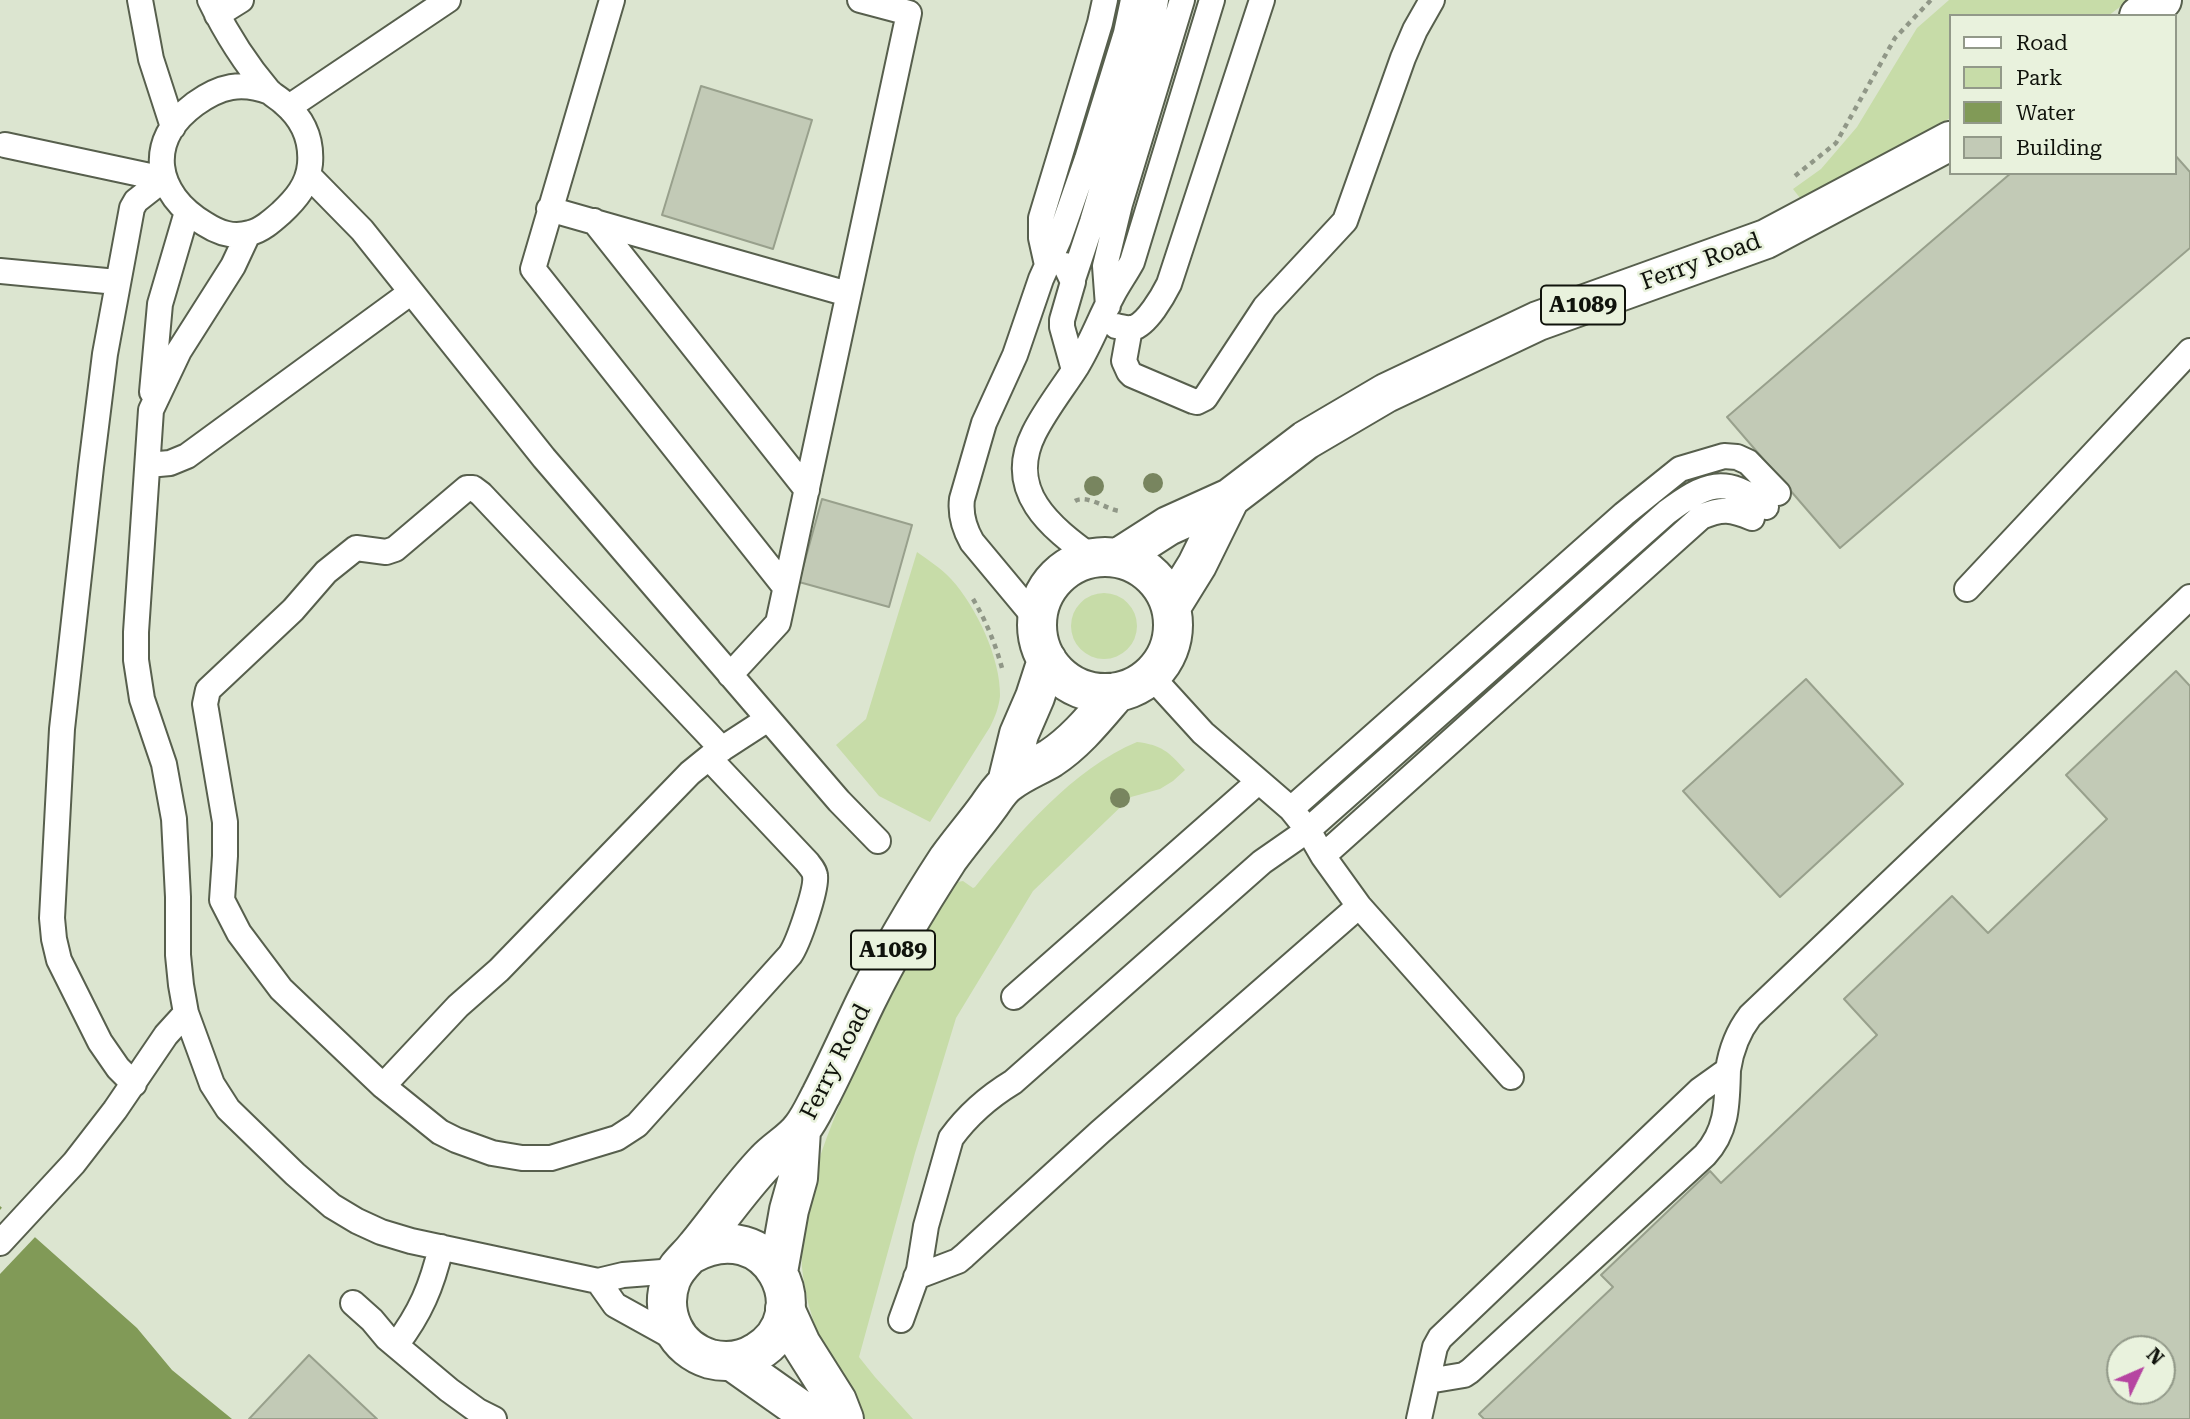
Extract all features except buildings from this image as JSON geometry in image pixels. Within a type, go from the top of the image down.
[{"type":"main road","points":[[2142,14],[2162,0]]},
{"type":"main road","name":"Ferry Road","points":[[1106,558],[1230,498],[1306,440],[1386,393],[1538,321],[1766,239],[1948,142]]},
{"type":"main road","name":"Ferry Road","points":[[1171,607],[1197,565],[1230,498]]},
{"type":"main road","points":[[1106,558],[1136,565],[1152,576],[1164,590],[1171,607],[1173,626],[1171,644],[1163,661],[1151,676],[1135,686],[1117,692],[1096,693],[1077,687],[1060,676],[1047,660],[1039,641],[1037,620],[1042,599],[1055,580],[1072,566],[1106,558]]},
{"type":"main road","name":"Ferry Road","points":[[1007,783],[1019,734],[1047,660]]},
{"type":"main road","name":"Ferry Road","points":[[683,1262],[766,1160],[801,1130],[881,970],[950,857],[1007,783],[1053,757],[1083,730],[1117,692]]},
{"type":"main road","name":"Ferry Road","points":[[778,1272],[789,1210],[798,1178],[801,1130]]},
{"type":"main road","points":[[717,1243],[746,1245],[758,1252],[778,1272],[784,1290],[785,1309],[779,1328],[768,1344],[752,1355],[732,1361],[711,1359],[683,1342],[675,1332],[667,1308],[670,1282],[683,1262],[704,1247],[717,1243]]},
{"type":"main road","points":[[785,1309],[844,1419]]},
{"type":"main road","points":[[732,1361],[814,1419]]},
{"type":"lane","points":[[140,0],[151,59],[173,127]]},
{"type":"lane","points":[[242,0],[213,8],[279,100],[301,122],[311,149],[305,183],[294,201],[267,225],[248,234],[221,234],[187,212],[173,199],[161,169],[168,135],[192,106],[223,88],[247,85],[279,100]]},
{"type":"lane","points":[[279,100],[447,0]]},
{"type":"lane","points":[[612,0],[533,269],[785,587]]},
{"type":"lane","points":[[730,675],[778,623],[909,13],[860,0]]},
{"type":"lane","points":[[1073,279],[1051,257],[1041,238],[1041,218],[1105,0]]},
{"type":"lane","points":[[1104,314],[1105,266],[1120,204],[1182,0]]},
{"type":"lane","points":[[1106,558],[1068,540],[1049,522],[1031,498],[1024,472],[1026,453],[1033,434],[1074,370],[1132,262],[1212,0]]},
{"type":"lane","points":[[1104,314],[1130,328],[1136,327],[1144,321],[1169,284],[1262,0]]},
{"type":"lane","points":[[1130,328],[1124,361],[1132,375],[1193,401],[1205,398],[1265,307],[1341,226],[1347,216],[1403,58],[1432,0]]},
{"type":"lane","points":[[1037,620],[972,542],[964,527],[961,506],[984,423],[1011,365],[1113,75],[1151,2]]},
{"type":"lane","points":[[1074,370],[1062,327],[1151,2]]},
{"type":"lane","points":[[5,145],[164,179]]},
{"type":"lane","points":[[307,175],[362,230],[544,458],[839,801],[878,841]]},
{"type":"lane","points":[[134,1084],[118,1069],[100,1042],[59,960],[52,918],[65,692],[105,354],[134,204],[164,179]]},
{"type":"lane","points":[[550,209],[848,294]]},
{"type":"lane","points":[[187,212],[160,304],[136,660],[142,699],[164,764],[174,819],[179,973],[186,1013],[212,1084],[237,1118],[332,1206],[357,1222],[397,1238],[598,1281],[683,1262]]},
{"type":"lane","points":[[594,221],[807,489]]},
{"type":"lane","points":[[151,410],[179,351],[233,266],[248,234]]},
{"type":"lane","points":[[0,271],[117,282]]},
{"type":"lane","points":[[148,465],[170,463],[187,456],[410,293]]},
{"type":"lane","points":[[1967,589],[2190,351]]},
{"type":"lane","points":[[1292,809],[1614,523],[1680,469],[1724,456],[1737,457],[1748,462],[1765,506]]},
{"type":"lane","points":[[901,1320],[920,1264],[926,1226],[951,1138],[959,1127],[1262,862],[1308,830],[1667,512],[1693,493],[1707,487],[1722,486],[1739,489],[1765,506]]},
{"type":"lane","points":[[471,487],[481,494],[715,754],[816,875],[798,941],[793,950],[637,1125],[617,1138],[565,1156],[522,1158],[485,1151],[447,1136],[404,1105],[271,978],[239,933],[222,903],[225,822],[205,704],[206,695],[214,683],[293,610],[326,572],[360,548],[386,552],[395,549],[464,490],[471,487]]},
{"type":"lane","points":[[1323,856],[1701,517],[1717,510],[1739,512],[1765,506]]},
{"type":"lane","points":[[1428,1381],[1464,1375],[1470,1371],[1706,1155],[1717,1142],[1724,1123],[1732,1049],[1737,1035],[1750,1016],[2190,597]]},
{"type":"lane","points":[[1151,676],[1203,733],[1292,809],[1359,906],[1511,1077]]},
{"type":"lane","points":[[383,1086],[458,1006],[499,970],[687,776],[768,719]]},
{"type":"lane","points":[[1014,997],[1258,782]]},
{"type":"lane","points":[[916,1277],[958,1261],[964,1256],[1100,1132],[1359,906]]},
{"type":"lane","points":[[0,1243],[74,1163],[134,1084],[166,1035],[186,1013]]},
{"type":"lane","points":[[1419,1419],[1434,1347],[1440,1338],[1700,1090],[1728,1070]]},
{"type":"lane","points":[[396,1345],[410,1328],[427,1294],[441,1247]]},
{"type":"lane","points":[[598,1281],[615,1306],[683,1342]]},
{"type":"lane","points":[[353,1303],[387,1338],[459,1398],[494,1419]]},
{"type":"green space","points":[[1949,0],[2129,0],[2111,14],[1948,14],[1948,119],[1927,133],[1800,198],[1793,189],[1821,169],[1857,127],[1917,28]]},
{"type":"green space","points":[[917,552],[947,575],[978,618],[992,650],[1000,696],[990,727],[930,822],[879,796],[836,745],[866,719]]},
{"type":"green space","points":[[1098,593],[1110,593],[1122,598],[1132,608],[1137,626],[1135,639],[1122,654],[1110,659],[1098,659],[1086,654],[1076,644],[1071,632],[1071,620],[1076,608],[1086,598]]},
{"type":"green space","points":[[1137,742],[1164,750],[1185,770],[1160,789],[1131,797],[1033,891],[956,1018],[915,1153],[859,1357],[913,1419],[863,1419],[823,1347],[809,1307],[802,1267],[802,1242],[810,1189],[837,1111],[896,982],[958,882],[963,881],[975,887],[1028,825],[1069,785],[1091,768]]},
{"type":"water","points":[[0,1206],[137,1328],[172,1370],[232,1419],[0,1419]]},
{"type":"pier","points":[[4,1205],[37,1235],[0,1274],[0,1210]]}]
